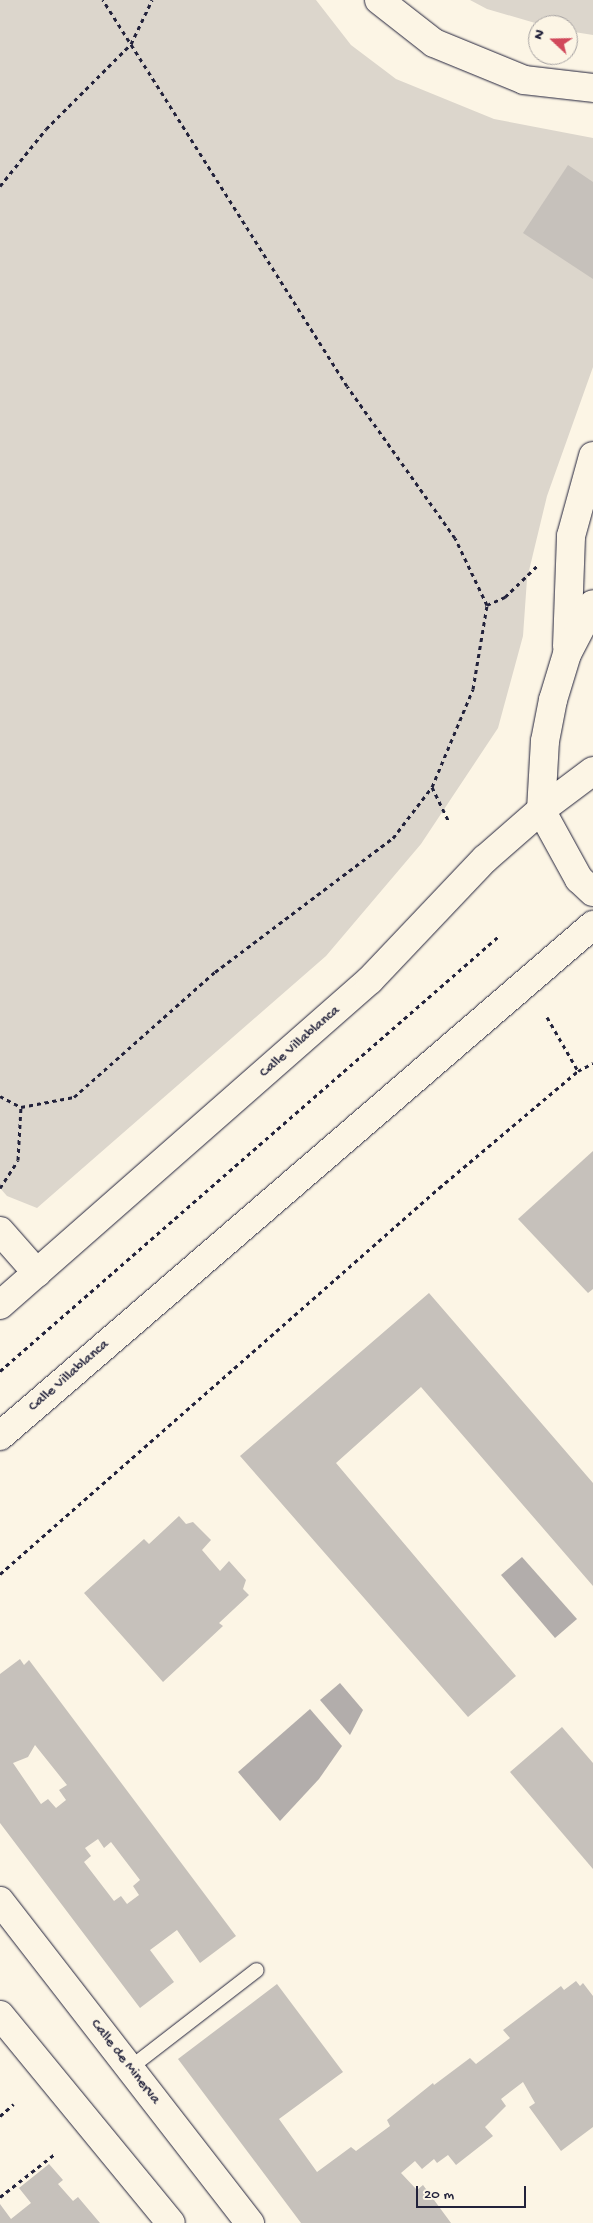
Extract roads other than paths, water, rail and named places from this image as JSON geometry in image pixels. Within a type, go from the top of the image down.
[{"type":"main road","points":[[379,0],[434,43],[524,80],[593,88]]},
{"type":"main road","points":[[593,456],[571,536],[567,654],[545,741],[541,810],[579,880],[593,892]]},
{"type":"main road","points":[[567,654],[593,604]]},
{"type":"main road","name":"Calle Villablanca","points":[[0,1305],[370,980],[473,871],[541,810],[593,771]]},
{"type":"main road","name":"Calle Villablanca","points":[[0,1436],[593,925]]},
{"type":"main road","points":[[0,1231],[37,1273]]},
{"type":"main road","name":"Calle de Minerva","points":[[0,1901],[250,2223]]},
{"type":"main road","points":[[0,2015],[162,2218]]},
{"type":"lane","points":[[130,2068],[256,1970]]}]
